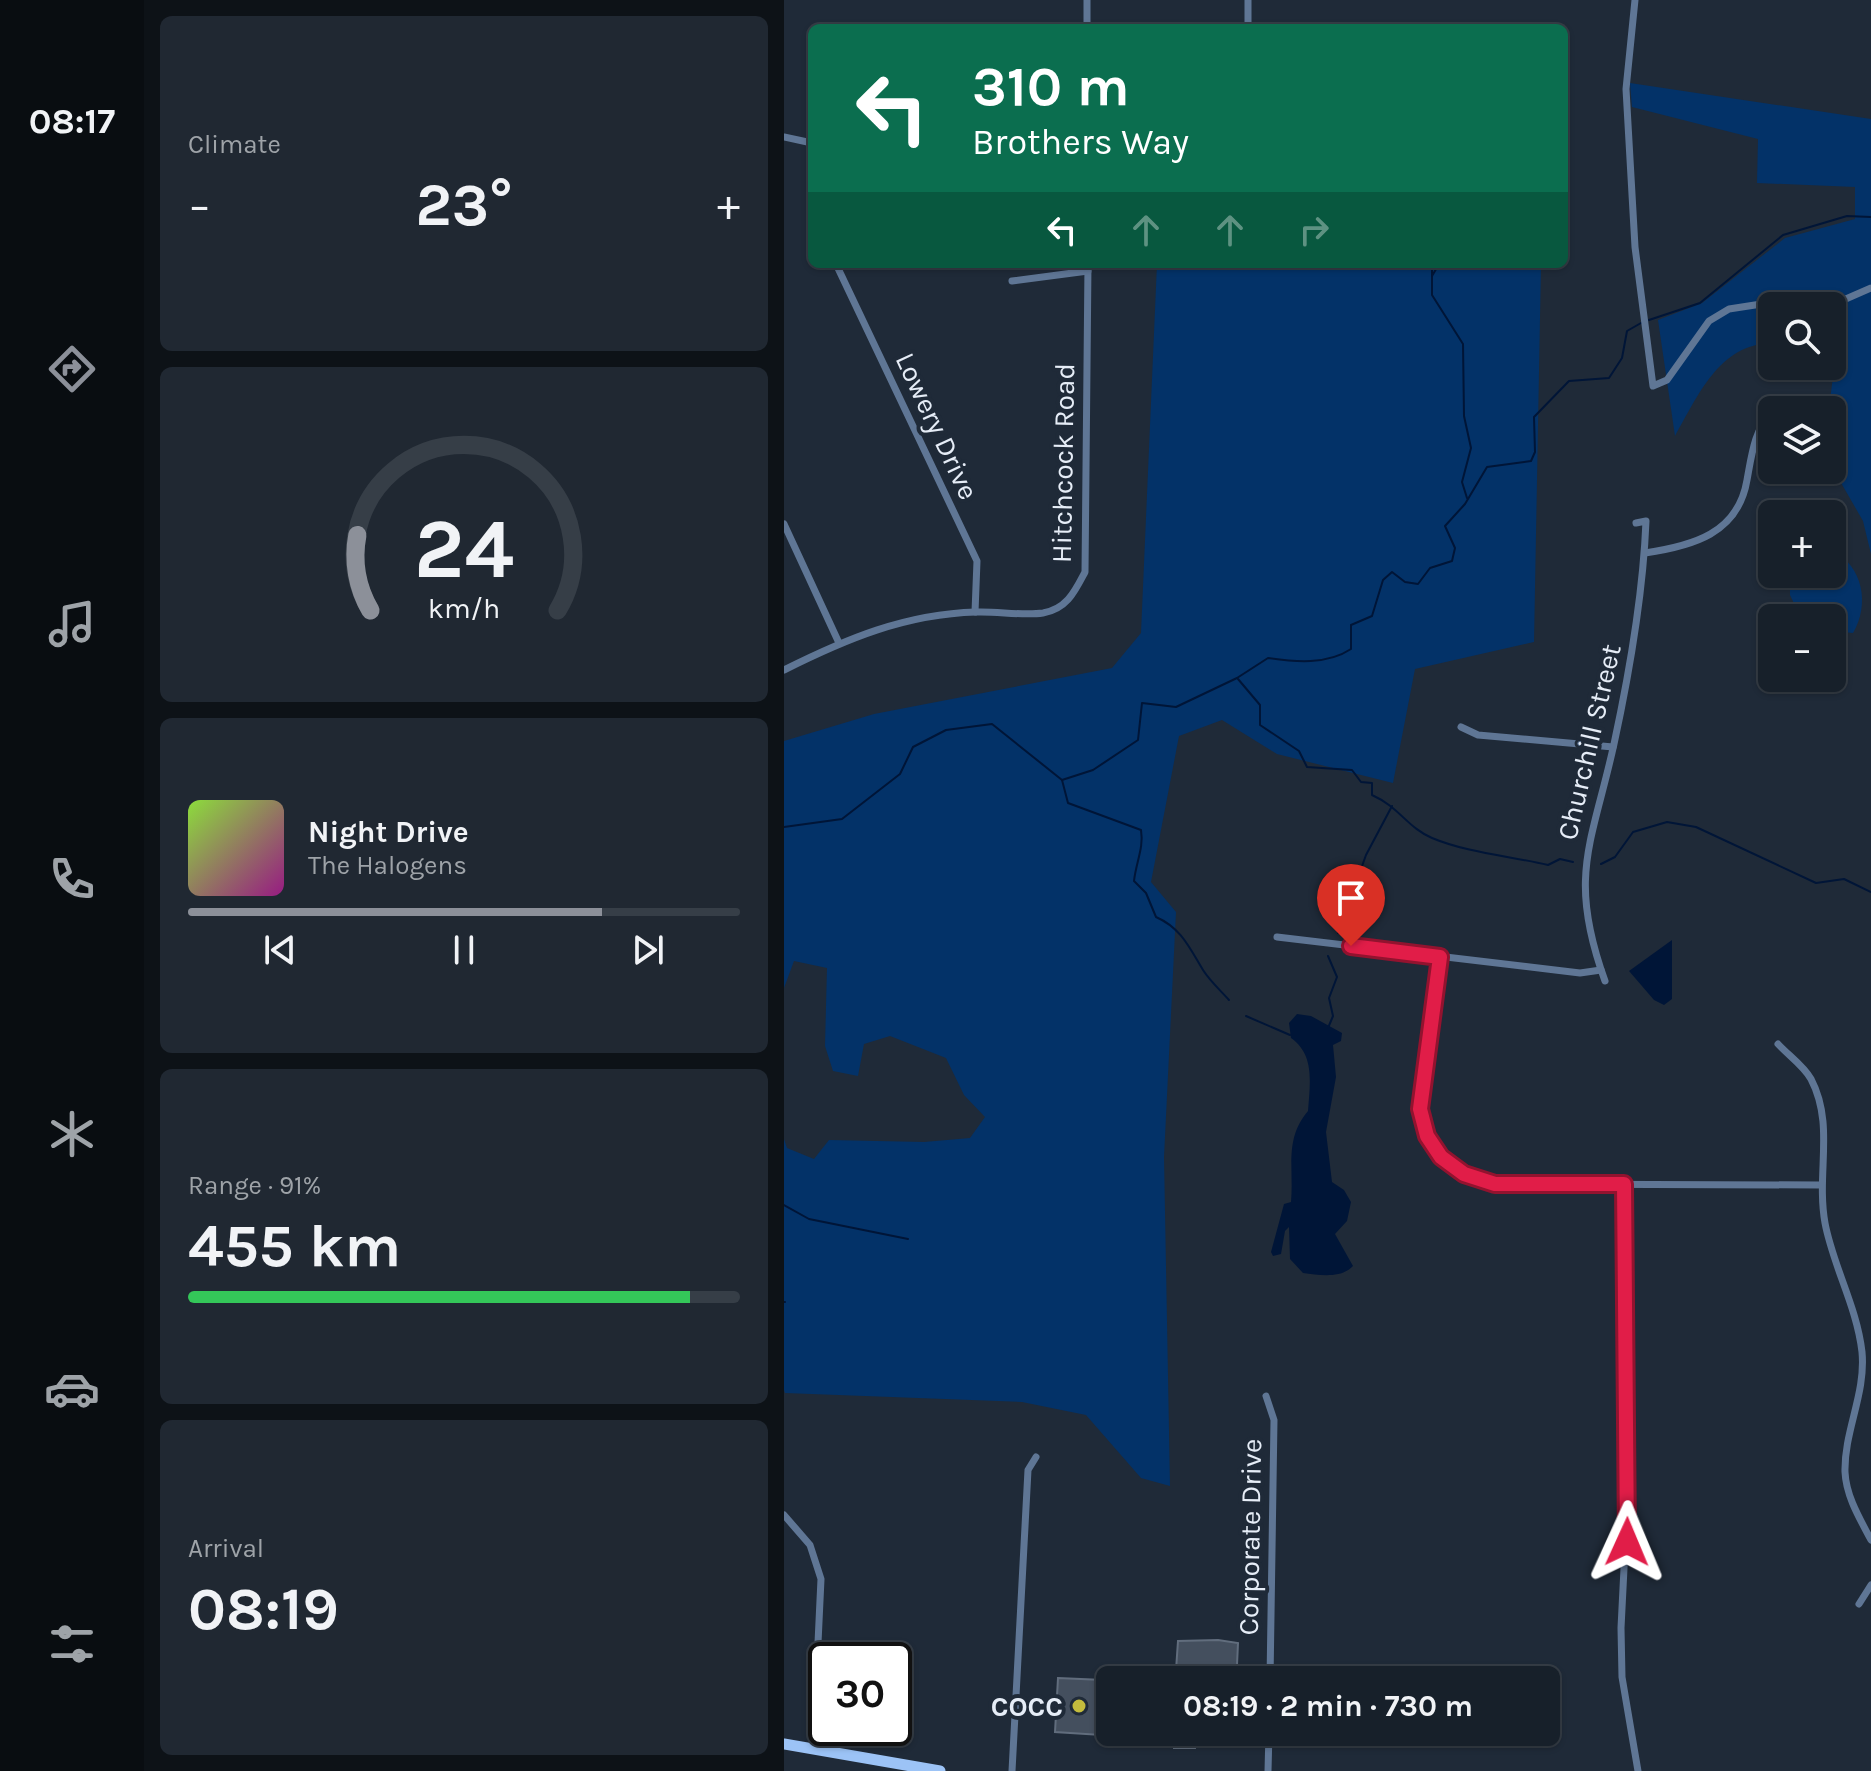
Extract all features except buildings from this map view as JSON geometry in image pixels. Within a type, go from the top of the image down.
[{"type":"main road","points":[[784,1744],[940,1771]]},
{"type":"street","points":[[1087,0],[1087,24]]},
{"type":"street","points":[[1248,0],[1248,24]]},
{"type":"street","points":[[1635,0],[1626,89],[1635,247],[1653,386],[1667,380],[1709,321],[1729,309],[1794,299],[1832,305],[1871,288]]},
{"type":"street","points":[[784,137],[808,142]]},
{"type":"street","name":"Lowery Drive","points":[[838,268],[977,561],[975,612]]},
{"type":"street","points":[[1012,281],[1088,268]]},
{"type":"street","name":"Hitchcock Road","points":[[784,670],[839,643],[902,620],[975,612],[1044,613],[1070,601],[1085,572],[1088,268]]},
{"type":"street","points":[[1645,553],[1685,547],[1714,535],[1734,515],[1747,484],[1758,428]]},
{"type":"street","name":"Churchill Street","points":[[1605,981],[1586,918],[1583,871],[1613,747],[1639,614],[1646,521],[1636,523]]},
{"type":"street","points":[[784,524],[839,643]]},
{"type":"street","points":[[1461,727],[1478,735],[1613,747]]},
{"type":"street","points":[[1277,937],[1580,973],[1601,970]]},
{"type":"street","points":[[1440,957],[1420,1109],[1427,1136],[1441,1157],[1464,1174],[1495,1184],[1820,1185]]},
{"type":"street","points":[[1778,1044],[1810,1077],[1826,1119],[1820,1185],[1826,1225],[1862,1352],[1860,1399],[1848,1443],[1845,1474],[1854,1509],[1871,1540]]},
{"type":"street","points":[[1624,1184],[1628,1489],[1621,1640],[1622,1677],[1638,1771]]},
{"type":"street","name":"Corporate Drive","points":[[1266,1396],[1274,1420],[1270,1666]]},
{"type":"street","points":[[1012,1771],[1028,1470],[1036,1457]]},
{"type":"street","points":[[784,1515],[810,1545],[821,1579],[813,1749]]},
{"type":"street","points":[[1859,1604],[1871,1585]]},
{"type":"street","points":[[1268,1771],[1269,1746]]},
{"type":"shaded area","points":[[1630,83],[1871,119],[1871,554],[1863,521],[1842,484],[1846,484],[1846,396],[1831,396],[1833,380],[1846,380],[1846,292],[1758,292],[1758,345],[1738,352],[1712,375],[1675,436],[1658,320],[1702,303],[1785,238],[1855,219],[1855,187],[1757,183],[1758,139],[1632,107]]},
{"type":"shaded area","points":[[1157,268],[1541,268],[1534,642],[1415,669],[1393,783],[1277,754],[1222,720],[1179,736],[1151,882],[1176,912],[1164,1157],[1170,1486],[1141,1478],[1086,1415],[1022,1402],[785,1393],[784,1390],[784,1139],[787,1148],[814,1159],[829,1140],[924,1142],[970,1138],[985,1117],[964,1095],[946,1058],[890,1036],[864,1044],[858,1076],[833,1071],[825,1046],[827,968],[794,961],[784,988],[784,741],[874,714],[1112,668],[1141,633]]},
{"type":"shaded area","points":[[1846,561],[1857,576],[1862,598],[1853,633],[1846,632],[1846,604],[1794,604],[1790,588],[1846,588]]},
{"type":"shaded area","points":[[1672,940],[1672,999],[1664,1005],[1654,1000],[1629,971]]},
{"type":"shaded area","points":[[1297,1014],[1311,1016],[1342,1033],[1341,1041],[1333,1045],[1336,1077],[1326,1132],[1332,1182],[1344,1190],[1351,1202],[1347,1221],[1335,1234],[1353,1266],[1336,1274],[1303,1273],[1290,1259],[1289,1227],[1285,1231],[1281,1254],[1273,1256],[1271,1252],[1284,1204],[1291,1202],[1293,1143],[1308,1111],[1309,1070],[1304,1053],[1291,1038],[1289,1023]]},
{"type":"waterway","points":[[1649,320],[1700,303],[1783,235],[1847,216],[1871,217]]},
{"type":"waterway","points":[[1432,268],[1432,295],[1463,344],[1464,416],[1471,448],[1462,482],[1467,498]]},
{"type":"waterway","points":[[1432,276],[1437,268]]},
{"type":"waterway","points":[[784,827],[842,819],[900,774],[913,747],[946,730],[992,724],[1062,780],[1093,770],[1138,740],[1142,703],[1176,707],[1237,678],[1268,658],[1321,660],[1351,649],[1351,625],[1372,616],[1383,580],[1392,572],[1405,582],[1418,584],[1430,568],[1452,561],[1455,548],[1445,526],[1465,504],[1487,467],[1531,461],[1535,452],[1534,417],[1569,381],[1609,378],[1622,358],[1627,331],[1641,323]]},
{"type":"waterway","points":[[1238,679],[1260,705],[1260,725],[1299,751],[1307,767],[1352,770],[1361,782],[1372,783],[1372,795],[1424,834],[1460,847],[1548,865],[1560,859],[1573,862]]},
{"type":"waterway","points":[[1062,780],[1068,803],[1141,830],[1141,849],[1134,881],[1146,893],[1156,917],[1178,933],[1206,974],[1229,1000]]},
{"type":"waterway","points":[[1338,933],[1366,855],[1392,806]]},
{"type":"waterway","points":[[1601,864],[1615,857],[1633,832],[1667,822],[1696,827],[1816,883],[1844,879],[1871,892]]},
{"type":"waterway","points":[[1328,956],[1337,977],[1329,998],[1333,1016],[1328,1028]]},
{"type":"waterway","points":[[1246,1016],[1290,1035]]},
{"type":"waterway","points":[[784,1205],[809,1219],[908,1239]]},
{"type":"place","name":"COCC","points":[[1079,1706]]},
{"type":"route","points":[[1351,946],[1440,957],[1420,1109],[1427,1136],[1441,1157],[1464,1174],[1495,1184],[1624,1184],[1627,1542]]}]
